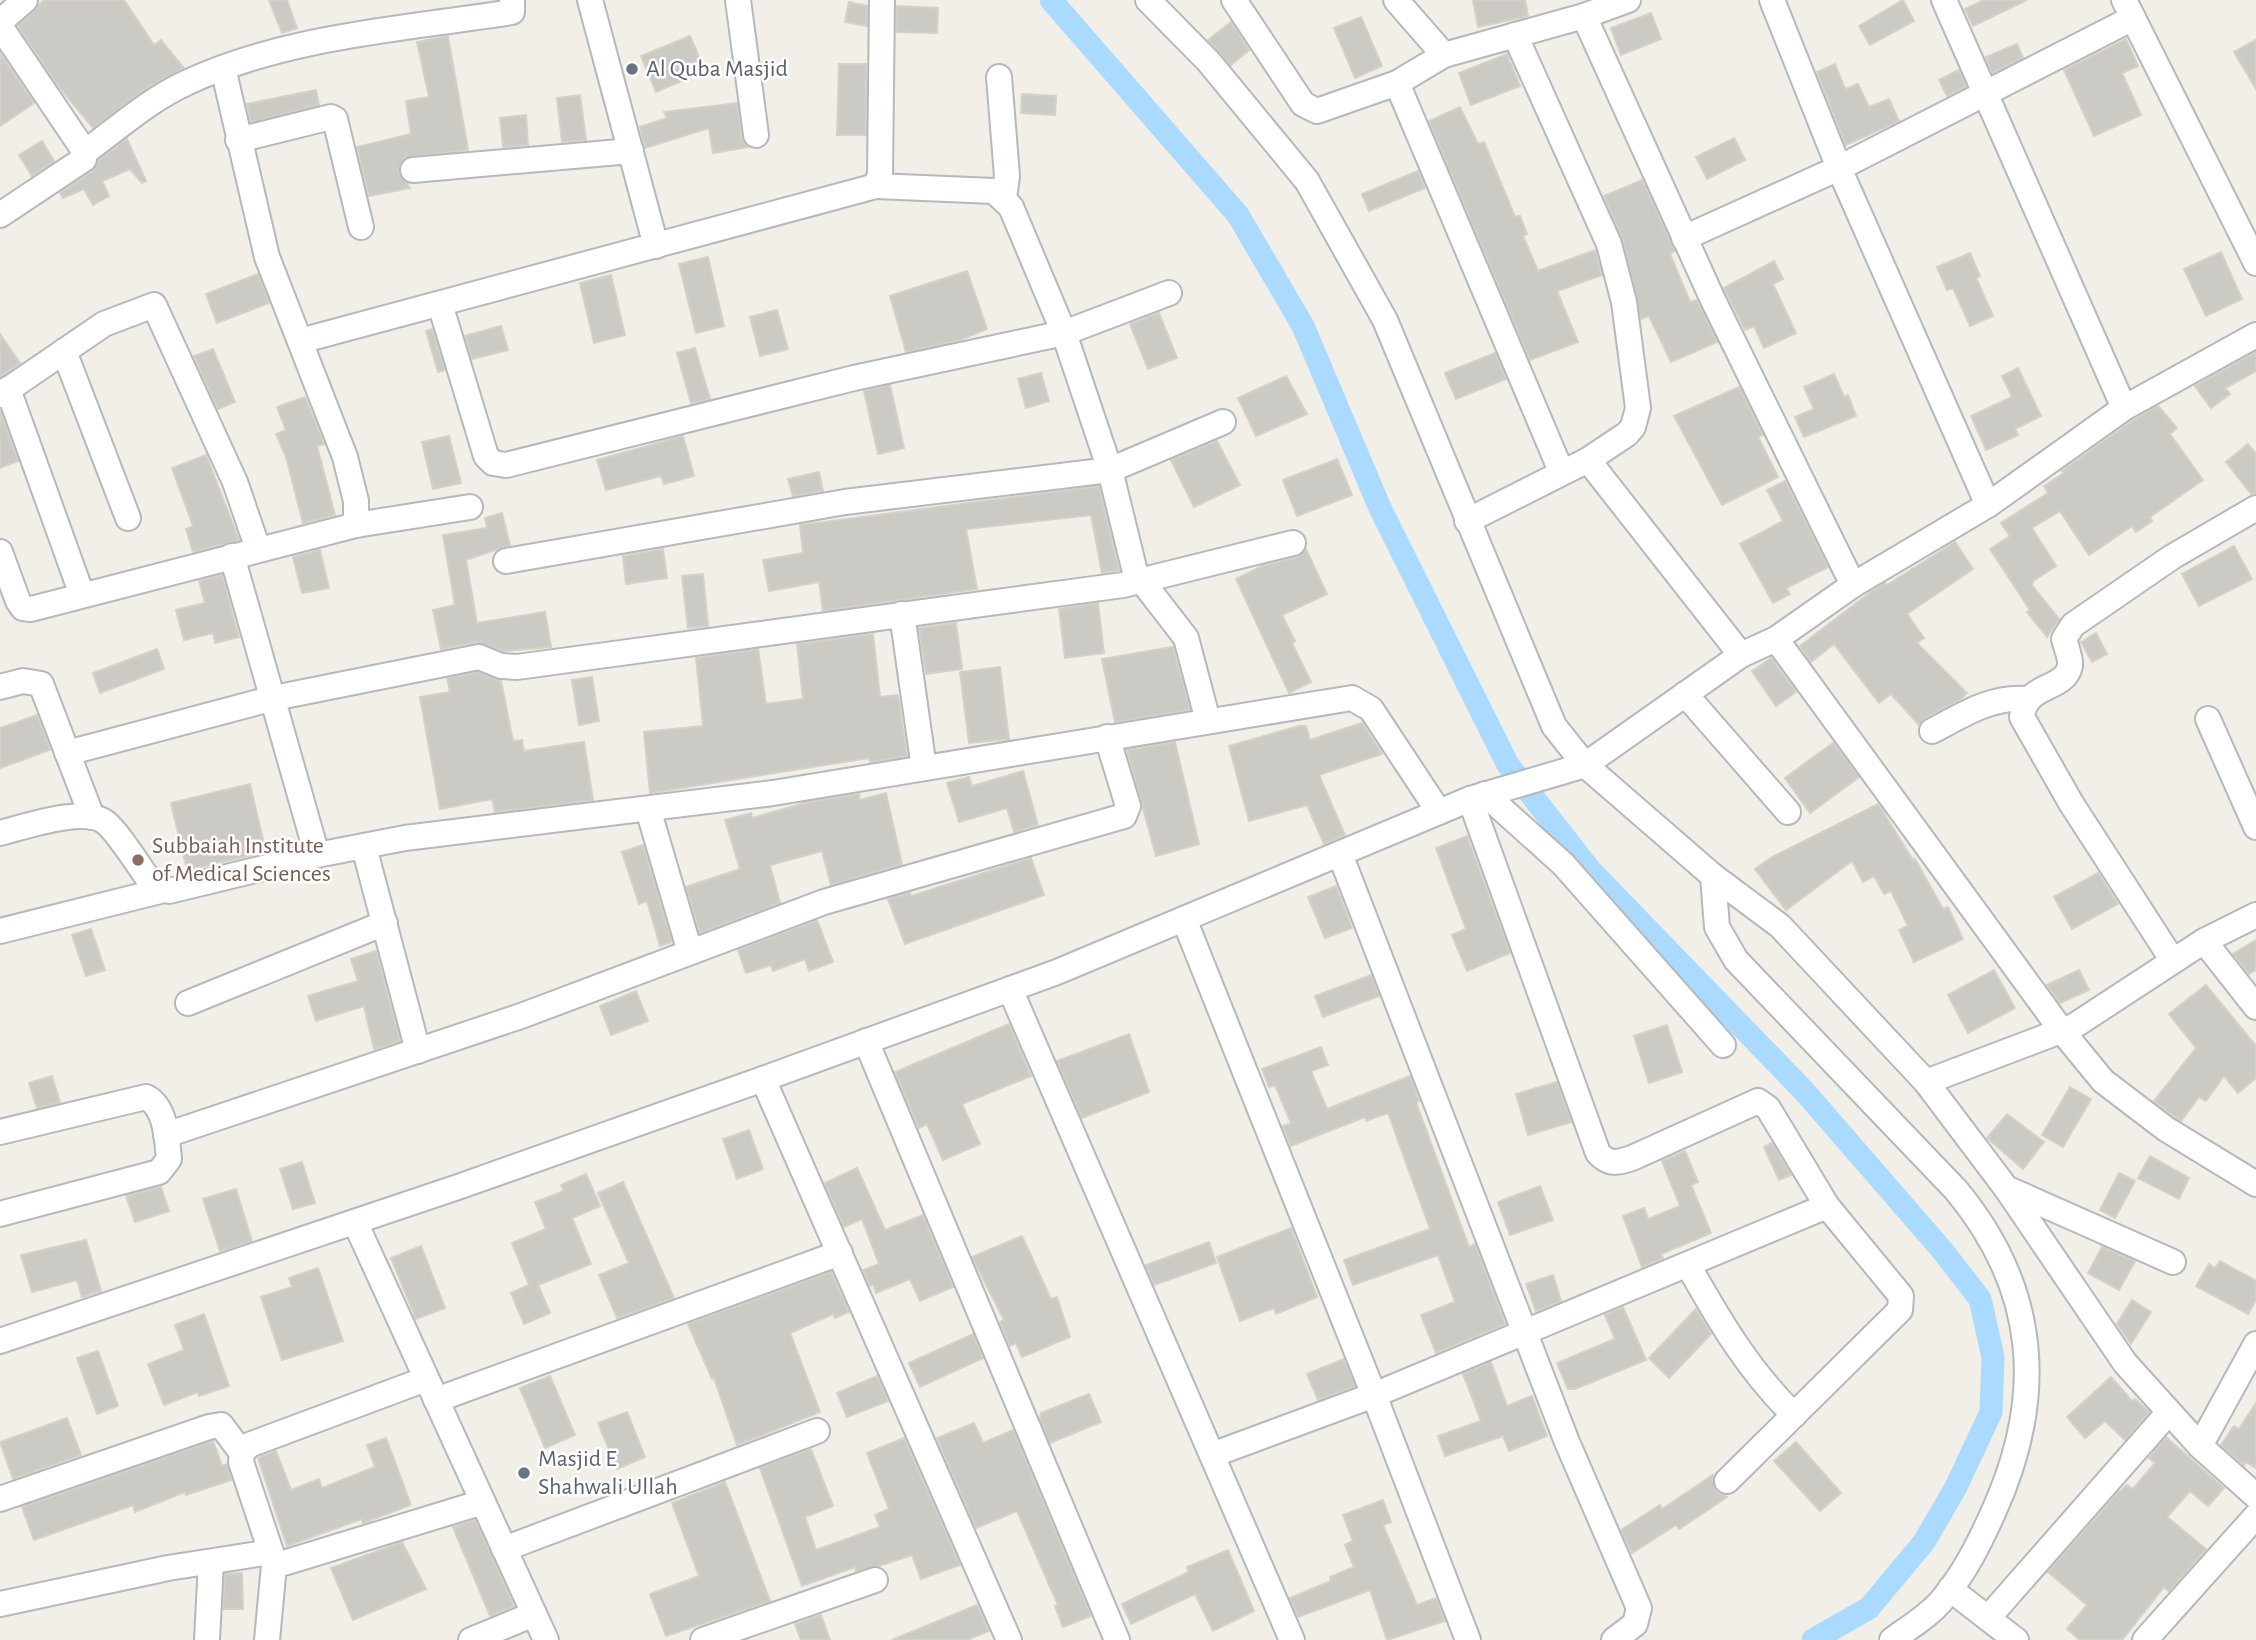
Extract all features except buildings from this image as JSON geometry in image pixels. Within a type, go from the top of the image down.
[{"type":"street","points":[[0,215],[84,159],[85,152],[0,24],[25,0]]},
{"type":"street","points":[[85,152],[183,84],[223,68],[309,44],[512,12],[512,0]]},
{"type":"street","points":[[590,0],[656,246]]},
{"type":"street","points":[[738,0],[756,135]]},
{"type":"street","points":[[876,186],[880,174],[882,0]]},
{"type":"street","points":[[1148,0],[1209,62],[1307,181],[1385,320],[1554,726],[1586,765],[1713,876],[1780,926],[1926,1082],[2006,1188],[2125,1363],[2200,1446],[2256,1496]]},
{"type":"street","points":[[1234,0],[1303,104],[1317,111],[1397,83],[1444,55],[1584,16],[1628,0]]},
{"type":"street","points":[[1396,0],[1444,55]]},
{"type":"street","points":[[1772,0],[1839,167],[1988,505]]},
{"type":"street","points":[[1944,0],[1987,91],[2124,408]]},
{"type":"street","points":[[1684,238],[1839,167],[1987,91],[2128,9],[2256,263]]},
{"type":"street","points":[[1584,16],[1684,238],[1853,585]]},
{"type":"street","points":[[1467,521],[1561,471],[1588,460],[1627,434],[1633,427],[1638,408],[1624,302],[1609,244],[1516,35]]},
{"type":"street","points":[[223,68],[268,257],[345,457],[356,500],[356,525]]},
{"type":"street","points":[[999,77],[1007,176],[1004,198]]},
{"type":"street","points":[[1397,83],[1561,471]]},
{"type":"street","points":[[239,140],[331,117],[335,119],[361,227]]},
{"type":"street","points":[[413,170],[631,151]]},
{"type":"street","points":[[300,341],[876,186],[994,191],[1004,198],[1064,333],[1110,470],[1139,582],[1186,638],[1208,721]]},
{"type":"street","points":[[440,304],[486,456],[493,463],[506,465],[854,379],[1064,333],[1168,293]]},
{"type":"street","points":[[82,595],[4,392],[104,324],[154,306],[235,481],[258,549]]},
{"type":"street","points":[[0,1341],[355,1222],[763,1079],[1010,989],[1485,794],[1586,765],[1741,655],[1776,639],[1853,585],[1988,505],[2124,408],[2256,335]]},
{"type":"street","points":[[64,351],[128,518]]},
{"type":"street","points":[[506,561],[845,502],[1110,470],[1223,422]]},
{"type":"street","points":[[1588,460],[1741,655]]},
{"type":"street","points":[[0,552],[23,608],[31,609],[356,525],[470,507]]},
{"type":"street","points":[[1932,731],[1986,703],[2003,698],[2026,699],[2066,675],[2070,665],[2064,639],[2073,625],[2172,557],[2256,508]]},
{"type":"street","points":[[67,753],[274,698],[479,657],[501,666],[517,667],[1139,582],[1293,542]]},
{"type":"street","points":[[232,556],[317,855]]},
{"type":"street","points":[[902,614],[924,768]]},
{"type":"street","points":[[1776,639],[2062,1031],[2103,1081],[2166,1129],[2256,1184]]},
{"type":"street","points":[[0,687],[23,681],[41,684],[92,817]]},
{"type":"street","points":[[1685,694],[1788,812]]},
{"type":"street","points":[[0,931],[160,891],[405,838],[773,793],[1352,698],[1371,709],[1439,812]]},
{"type":"street","points":[[2026,699],[2022,717],[2071,803],[2173,961]]},
{"type":"street","points":[[2208,719],[2256,827]]},
{"type":"street","points":[[166,1135],[418,1051],[824,902],[1124,816],[1128,806],[1107,737]]},
{"type":"street","points":[[1485,794],[1563,864],[1723,1045]]},
{"type":"street","points":[[1485,794],[1598,1153],[1604,1160],[1615,1164],[1758,1101],[1768,1108],[1827,1206],[1901,1296],[1903,1304],[1900,1310],[1727,1481]]},
{"type":"street","points":[[648,808],[690,951]]},
{"type":"street","points":[[0,833],[73,816],[92,817],[105,822],[153,887],[160,891]]},
{"type":"street","points":[[364,847],[418,1051]]},
{"type":"street","points":[[1340,854],[1567,1442],[1639,1608],[1634,1624],[1614,1640]]},
{"type":"street","points":[[1713,876],[1717,927],[1736,960],[1956,1190],[1982,1221],[2000,1251],[2015,1290],[2026,1343],[2025,1401],[2012,1470],[1974,1556],[1940,1602],[1892,1640]]},
{"type":"street","points":[[1926,1082],[2074,1026],[2204,941],[2256,915]]},
{"type":"street","points":[[1184,919],[1374,1395],[1468,1640]]},
{"type":"street","points":[[188,1003],[385,923]]},
{"type":"street","points":[[2204,941],[2256,1007]]},
{"type":"street","points":[[1010,989],[1292,1640]]},
{"type":"street","points":[[866,1041],[1117,1640]]},
{"type":"street","points":[[763,1079],[1009,1640]]},
{"type":"street","points":[[0,1132],[146,1097],[154,1101],[166,1135],[169,1159],[159,1172],[0,1214]]},
{"type":"street","points":[[2006,1188],[2173,1262]]},
{"type":"street","points":[[1212,1455],[1374,1395],[1523,1330],[1688,1265],[1827,1206]]},
{"type":"street","points":[[355,1222],[546,1640]]},
{"type":"street","points":[[267,1640],[272,1559],[241,1462],[242,1453],[249,1445],[431,1389],[840,1253]]},
{"type":"street","points":[[1688,1265],[1732,1343],[1768,1390],[1794,1415]]},
{"type":"street","points":[[2200,1446],[2256,1344]]},
{"type":"street","points":[[1988,1618],[2169,1412]]},
{"type":"street","points":[[0,1499],[209,1427],[221,1425],[242,1453]]},
{"type":"street","points":[[504,1549],[817,1431]]},
{"type":"street","points":[[0,1604],[211,1562],[272,1559],[483,1502]]},
{"type":"street","points":[[2144,1640],[2256,1516]]},
{"type":"street","points":[[207,1640],[211,1562]]},
{"type":"street","points":[[703,1640],[874,1580]]},
{"type":"street","points":[[1950,1589],[2016,1640]]},
{"type":"street","points":[[471,1640],[534,1614]]},
{"type":"waterway","points":[[1051,0],[1238,215],[1303,326],[1380,508],[1508,765],[1590,870],[1804,1091],[1942,1250],[1980,1299],[1993,1357],[1991,1412],[1956,1487],[1924,1542],[1869,1608],[1813,1640]]},
{"type":"place","name":"Al Quba Masjid","points":[[632,69]]},
{"type":"place","name":"Subbaiah Institute of Medical Sciences","points":[[138,860]]},
{"type":"place","name":"Masjid E Shahwali Ullah","points":[[524,1473]]}]
